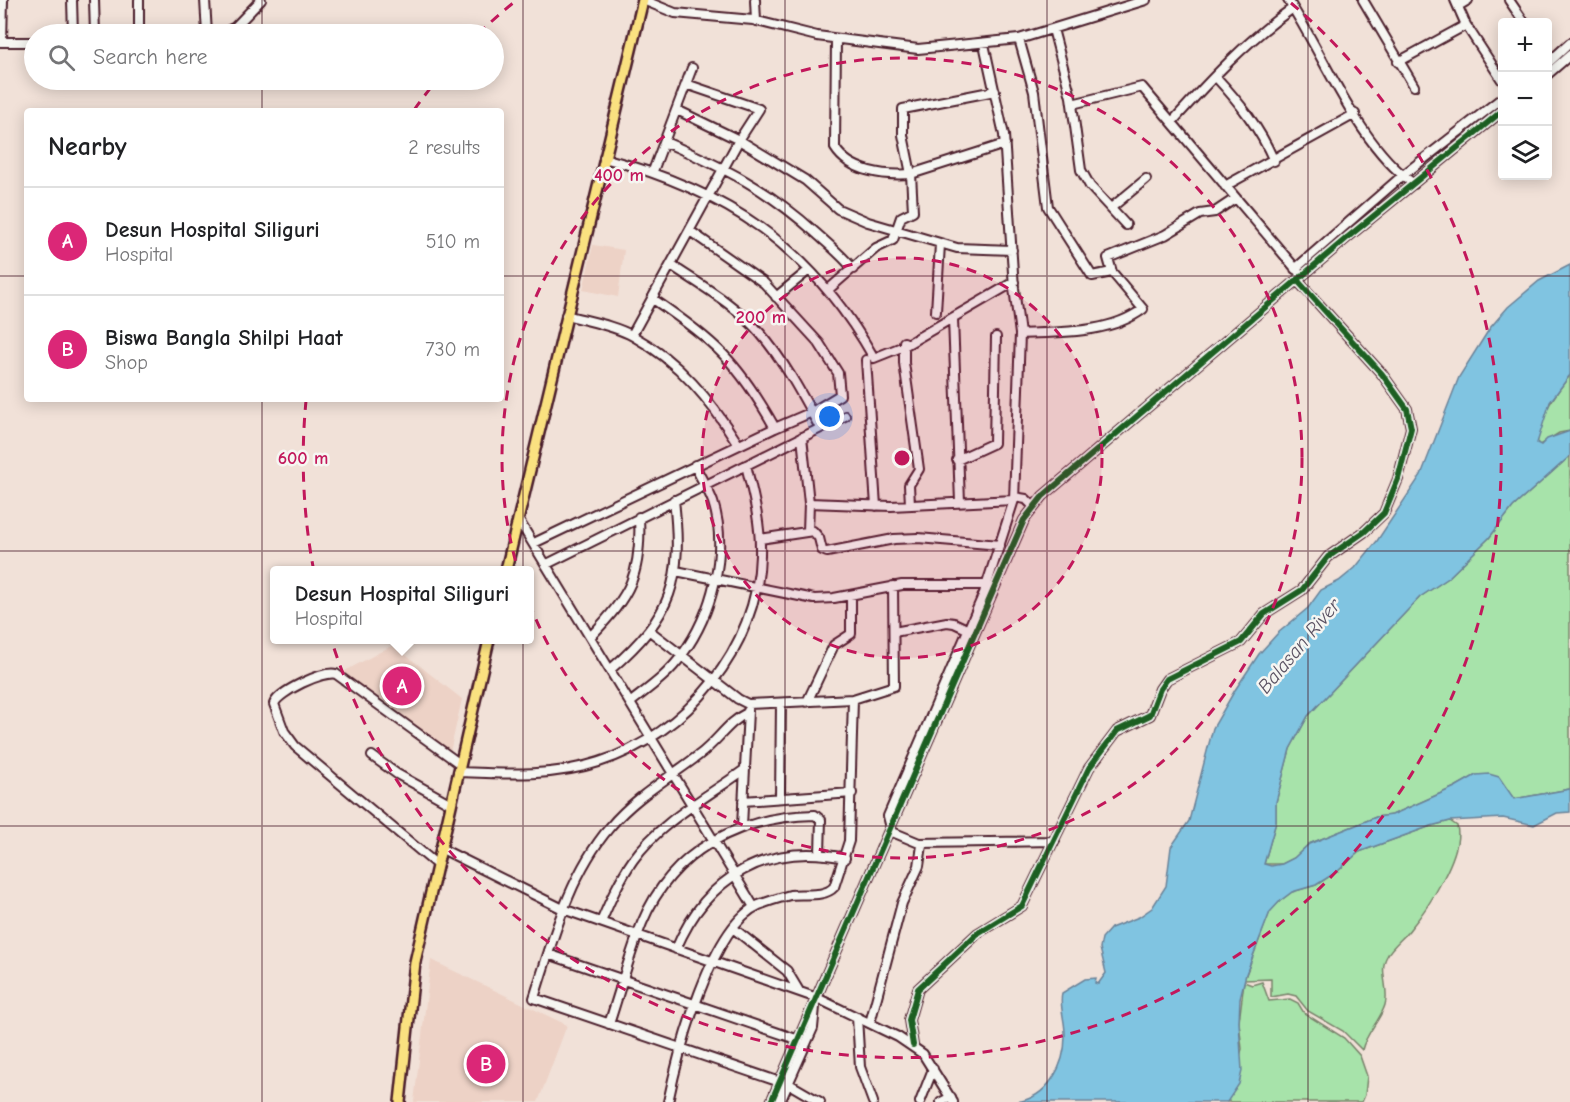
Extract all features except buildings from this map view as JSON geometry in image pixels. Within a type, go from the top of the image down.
[{"type":"main road","points":[[507,566],[603,158],[643,0]]},
{"type":"main road","points":[[400,1102],[415,962],[488,644]]},
{"type":"street","points":[[3,0],[1,42],[24,42]]},
{"type":"street","points":[[72,0],[73,24]]},
{"type":"street","points":[[94,0],[95,24]]},
{"type":"street","points":[[139,0],[140,24]]},
{"type":"street","points":[[205,0],[206,24]]},
{"type":"street","points":[[237,24],[261,0]]},
{"type":"street","points":[[643,0],[675,13],[756,21],[836,39],[918,49],[1019,39],[1146,0]]},
{"type":"street","points":[[755,0],[756,21]]},
{"type":"street","points":[[1288,0],[1355,114],[1386,161],[1414,184]]},
{"type":"street","points":[[1363,0],[1414,86]]},
{"type":"street","points":[[1468,0],[1456,3],[1466,25],[1498,73]]},
{"type":"street","points":[[1509,0],[1521,18]]},
{"type":"street","points":[[1172,122],[1262,30],[1293,8]]},
{"type":"street","points":[[1398,62],[1466,25]]},
{"type":"street","points":[[1053,29],[1072,104],[1081,170],[1090,186],[1126,225]]},
{"type":"street","points":[[836,39],[836,148],[849,163],[878,173],[911,174],[1005,144]]},
{"type":"street","points":[[1019,39],[1034,92],[1048,207],[1092,276],[1112,272]]},
{"type":"street","points":[[1552,58],[1570,43]]},
{"type":"street","points":[[891,829],[888,816],[987,585],[1014,499],[1020,334],[1014,282],[1005,144],[984,44]]},
{"type":"street","points":[[1550,72],[1570,55]]},
{"type":"street","points":[[653,171],[692,68]]},
{"type":"street","points":[[1215,76],[1245,109],[1265,140],[1274,161]]},
{"type":"street","points":[[632,335],[723,167],[759,110],[686,84]]},
{"type":"street","points":[[913,1046],[909,1020],[918,989],[978,933],[1022,906],[1055,842],[1079,787],[1101,750],[1117,731],[1150,715],[1163,683],[1178,672],[1241,642],[1264,614],[1302,590],[1328,557],[1373,525],[1387,509],[1409,437],[1410,418],[1382,374],[1299,278],[1295,269],[1142,87],[1072,104]]},
{"type":"street","points":[[830,289],[876,249],[893,240],[901,217],[913,211],[911,174],[903,135],[903,109],[995,91]]},
{"type":"street","points":[[1295,269],[1402,176],[1498,102]]},
{"type":"street","points":[[677,110],[739,140],[806,180],[838,209],[868,222],[957,249],[1012,250]]},
{"type":"street","points":[[1226,186],[1355,114]]},
{"type":"street","points":[[771,1102],[1024,519],[1043,496],[1299,278],[1498,115]]},
{"type":"street","points":[[664,142],[723,167],[766,191],[787,207],[853,269]]},
{"type":"street","points":[[603,158],[653,171],[708,195],[752,220],[776,237],[830,289],[874,358],[952,319],[1014,282]]},
{"type":"street","points":[[1111,208],[1146,178]]},
{"type":"street","points":[[1020,334],[1063,332],[1130,319],[1143,309],[1112,272],[1108,258],[1165,235],[1200,214],[1215,212],[1236,198]]},
{"type":"street","points":[[534,543],[738,444],[812,412],[840,395],[838,374],[819,343],[777,297],[764,283],[690,231]]},
{"type":"street","points":[[936,312],[940,243]]},
{"type":"street","points":[[671,265],[727,303],[759,332],[789,371],[820,428]]},
{"type":"street","points":[[777,297],[809,270]]},
{"type":"street","points":[[653,299],[701,332],[730,358],[752,387],[775,428]]},
{"type":"street","points":[[566,315],[632,335],[689,378],[716,409],[738,444]]},
{"type":"street","points":[[952,319],[960,502]]},
{"type":"street","points":[[957,460],[994,443],[996,337]]},
{"type":"street","points":[[904,344],[919,469],[909,485],[910,504]]},
{"type":"street","points":[[866,360],[876,506]]},
{"type":"street","points":[[547,564],[845,416]]},
{"type":"street","points":[[802,437],[809,503],[808,531]]},
{"type":"street","points":[[631,702],[682,657],[704,616],[716,578],[718,531],[714,504],[706,484],[694,465]]},
{"type":"street","points":[[436,864],[296,746],[284,731],[274,704],[280,696],[324,673],[336,674],[459,768],[524,775],[564,770],[606,760],[654,739],[675,722],[713,680],[741,634],[755,588],[760,539],[746,465]]},
{"type":"street","points":[[809,503],[876,506],[1026,499],[1034,507]]},
{"type":"street","points":[[611,669],[650,631],[664,607],[676,570],[678,539],[674,500]]},
{"type":"street","points":[[591,636],[621,604],[636,573],[639,558],[639,517]]},
{"type":"street","points":[[518,519],[695,805],[754,907]]},
{"type":"street","points":[[760,539],[808,531],[817,533],[822,550],[827,552],[906,538],[1000,545]]},
{"type":"street","points":[[676,570],[814,599],[851,595],[893,586],[987,585]]},
{"type":"street","points":[[650,631],[738,699],[748,704],[853,699],[894,686],[893,586]]},
{"type":"street","points":[[807,702],[834,645],[851,634],[851,595]]},
{"type":"street","points":[[894,632],[946,622],[969,630]]},
{"type":"street","points":[[668,1102],[682,1048],[711,961],[733,928],[754,907],[791,895],[828,892],[834,887],[845,858],[852,793],[853,699]]},
{"type":"street","points":[[742,826],[748,704]]},
{"type":"street","points":[[780,797],[781,704]]},
{"type":"street","points":[[747,713],[734,720],[703,753],[642,796],[611,826],[592,851],[563,909],[534,998],[780,1082]]},
{"type":"street","points":[[372,756],[407,780],[451,804]]},
{"type":"street","points":[[601,922],[619,882],[638,854],[660,832],[744,770]]},
{"type":"street","points":[[743,801],[852,793]]},
{"type":"street","points":[[609,1024],[647,914],[668,880],[715,838],[742,826],[770,818],[815,815],[821,820],[819,853]]},
{"type":"street","points":[[891,829],[919,843],[1055,842]]},
{"type":"street","points":[[870,1023],[902,903],[923,854],[919,843]]},
{"type":"street","points":[[440,848],[563,909],[799,991],[870,1023],[913,1046],[933,1069],[952,1100],[941,1102]]},
{"type":"street","points":[[676,948],[701,903],[735,874],[785,855],[819,853],[845,858]]},
{"type":"street","points":[[733,928],[787,971],[799,991]]},
{"type":"street","points":[[548,954],[799,1040]]},
{"type":"street","points":[[780,1102],[813,1028],[816,1000]]},
{"type":"street","points":[[857,1017],[860,1067],[873,1102]]},
{"type":"street","points":[[920,1102],[933,1069]]},
{"type":"street","points":[[789,1084],[820,1102]]},
{"type":"shaded area","points":[[593,245],[624,250],[618,297],[583,290]]},
{"type":"shaded area","points":[[393,645],[462,699],[450,752],[399,717],[343,672]]},
{"type":"shaded area","points":[[431,960],[567,1025],[538,1102],[414,1102]]},
{"type":"green space","points":[[1570,375],[1570,431],[1559,433],[1538,446],[1539,427],[1543,418]]},
{"type":"green space","points":[[1570,456],[1570,789],[1514,799],[1476,775],[1455,787],[1392,815],[1376,817],[1309,844],[1294,858],[1282,864],[1264,864],[1276,822],[1276,802],[1290,749],[1308,716],[1420,597],[1447,579],[1489,538],[1513,507]]},
{"type":"green space","points":[[1450,821],[1457,826],[1458,837],[1450,864],[1426,907],[1387,956],[1384,968],[1385,1005],[1362,1050],[1343,1031],[1308,1011],[1296,996],[1288,994],[1271,997],[1271,979],[1244,980],[1270,911],[1280,901],[1292,892],[1316,885],[1338,871],[1359,852]]},
{"type":"green space","points":[[1244,982],[1252,985],[1262,982],[1269,1001],[1290,999],[1298,1003],[1304,1013],[1344,1038],[1360,1056],[1367,1076],[1362,1102],[1227,1102],[1242,1049],[1239,1022]]},
{"type":"water","name":"Balasan River","points":[[1570,265],[1570,375],[1550,402],[1537,443],[1541,445],[1547,439],[1570,431],[1570,456],[1513,507],[1489,538],[1447,579],[1420,597],[1308,716],[1290,749],[1276,802],[1276,822],[1264,864],[1271,866],[1282,864],[1294,858],[1309,844],[1376,817],[1392,815],[1455,787],[1476,775],[1489,774],[1499,777],[1514,799],[1570,789],[1570,812],[1557,813],[1534,825],[1503,818],[1450,821],[1431,826],[1359,852],[1338,871],[1316,885],[1292,892],[1280,901],[1270,912],[1246,974],[1240,998],[1239,1022],[1242,1071],[1239,1084],[1227,1102],[1016,1102],[1037,1094],[1046,1087],[1058,1068],[1062,1057],[1065,1028],[1062,993],[1085,979],[1096,978],[1095,983],[1098,984],[1106,973],[1100,948],[1102,938],[1111,928],[1139,917],[1152,908],[1166,886],[1171,847],[1189,821],[1213,728],[1235,690],[1259,654],[1278,633],[1308,608],[1321,590],[1339,581],[1355,568],[1377,541],[1421,475],[1459,377],[1490,328],[1508,307],[1539,281]]},
{"type":"cycle path","points":[[771,1102],[1024,520],[1043,496],[1348,237],[1498,114]]},
{"type":"cycle path","points":[[913,1045],[909,1020],[918,989],[978,933],[1022,906],[1089,768],[1117,731],[1150,715],[1160,689],[1167,679],[1241,642],[1264,614],[1302,590],[1328,557],[1364,532],[1384,513],[1398,479],[1411,428],[1407,409],[1382,374],[1297,280]]},
{"type":"place","name":"Desun Hospital Siliguri","points":[[402,686]]},
{"type":"place","name":"Biswa Bangla Shilpi Haat","points":[[486,1064]]}]
